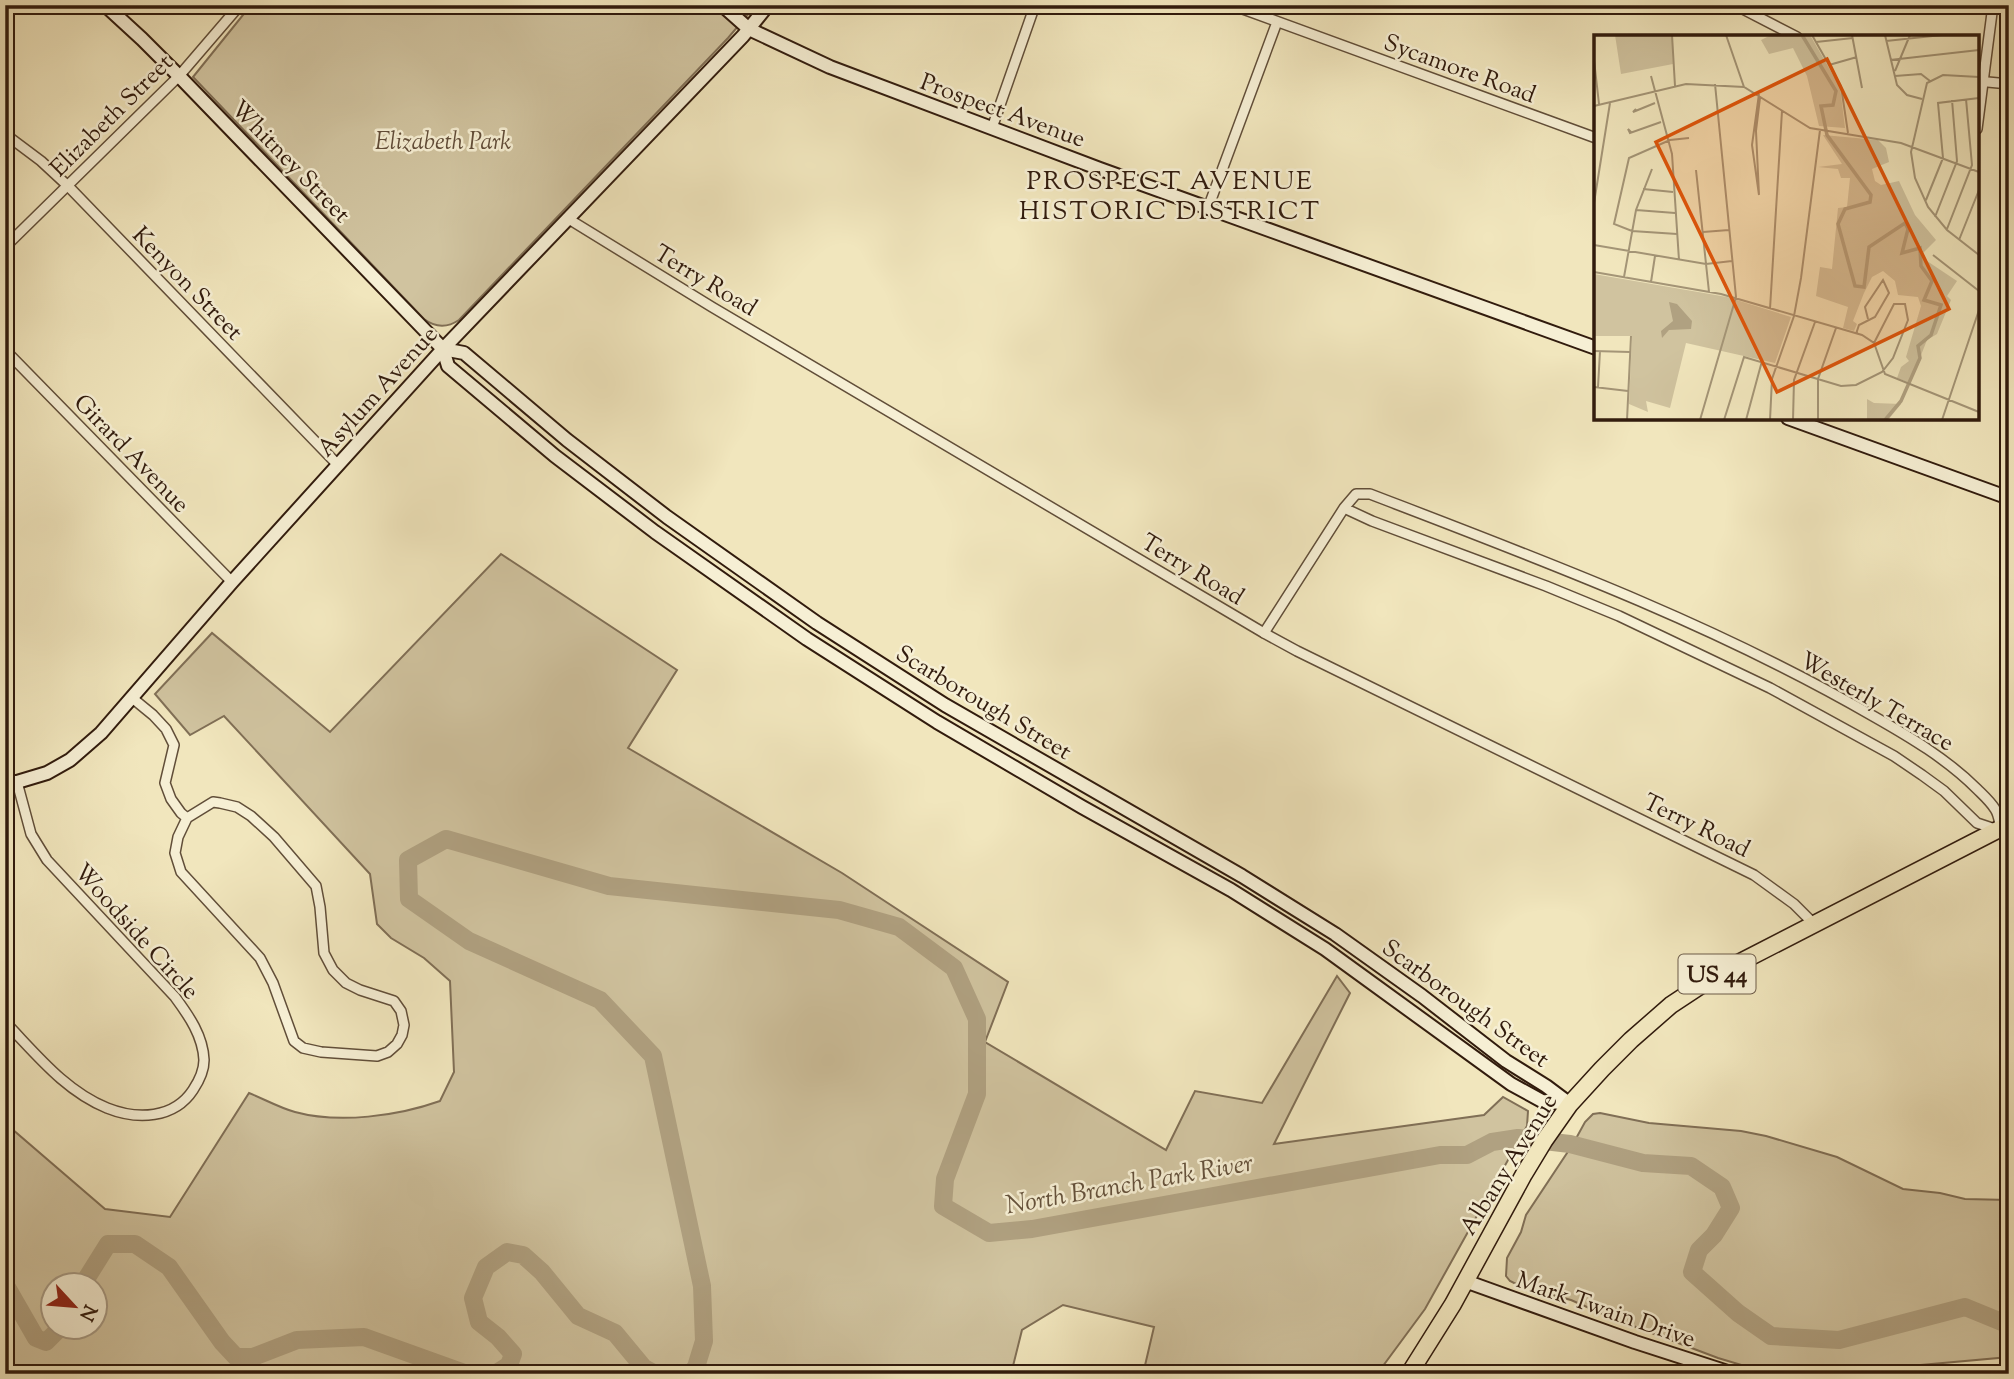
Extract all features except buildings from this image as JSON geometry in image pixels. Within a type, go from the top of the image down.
[{"type":"highway","name":"Albany Avenue","points":[[1409,1374],[1429,1345],[1534,1156],[1570,1104],[1616,1054],[1671,1005],[1721,971],[2005,826]]},
{"type":"main road","name":"Whitney Street","points":[[105,5],[179,76],[443,349]]},
{"type":"main road","name":"Prospect Avenue","points":[[722,5],[749,29],[828,66],[1208,208],[1594,347]]},
{"type":"main road","name":"Asylum Avenue","points":[[11,782],[47,773],[70,760],[101,733],[232,582],[443,349],[749,29],[768,5]]},
{"type":"main road","name":"Scarborough Street","points":[[443,349],[464,353],[567,440],[667,517],[817,623],[945,705],[1242,876],[1335,934],[1506,1061],[1570,1104],[1542,1101],[1511,1084],[1325,949],[1231,890],[937,722],[807,639],[655,532],[555,456],[448,366],[443,349]]},
{"type":"main road","points":[[1794,420],[2009,498]]},
{"type":"main road","points":[[555,456],[567,440]]},
{"type":"main road","points":[[655,532],[667,517]]},
{"type":"main road","points":[[807,639],[817,623]]},
{"type":"main road","points":[[937,722],[945,705]]},
{"type":"main road","points":[[1082,807],[1091,791]]},
{"type":"main road","points":[[1231,890],[1242,876]]},
{"type":"main road","points":[[1325,949],[1335,934]]},
{"type":"main road","name":"Mark Twain Drive","points":[[1465,1281],[1635,1342],[1734,1374]]},
{"type":"main road","points":[[2003,1374],[2009,1373]]},
{"type":"street","name":"Elizabeth Street","points":[[5,247],[179,76],[240,5]]},
{"type":"street","points":[[992,128],[1035,5]]},
{"type":"street","name":"Sycamore Road","points":[[1232,5],[1594,137]]},
{"type":"street","points":[[1735,5],[1793,35]]},
{"type":"street","points":[[1993,5],[1980,81],[2009,84]]},
{"type":"street","points":[[1208,208],[1277,22]]},
{"type":"street","name":"Kenyon Street","points":[[5,134],[41,160],[68,186],[338,465]]},
{"type":"street","name":"Terry Road","points":[[567,218],[712,307],[1297,651],[1754,875],[1794,904],[1814,924]]},
{"type":"street","name":"Girard Avenue","points":[[5,350],[232,582]]},
{"type":"street","name":"Westerly Terrace","points":[[1356,494],[1370,494],[1554,565],[1687,621],[1836,695],[1903,733],[1958,770],[1992,805],[2005,826],[1992,828],[1977,823],[1944,791],[1922,775],[1770,688],[1619,616],[1344,508],[1356,494]]},
{"type":"street","points":[[1264,632],[1344,508]]},
{"type":"street","points":[[131,697],[166,729],[174,745],[165,783],[171,799],[187,818]]},
{"type":"street","name":"Woodside Circle","points":[[5,1022],[72,1089],[109,1109],[150,1116],[168,1111],[181,1104],[200,1080],[204,1061],[201,1040],[191,1019],[175,997],[47,860],[31,834],[11,782]]},
{"type":"street","points":[[212,802],[220,803],[237,807],[274,837],[316,886],[324,953],[333,970],[346,983],[394,1001],[401,1011],[404,1024],[397,1044],[388,1052],[376,1056],[321,1052],[303,1048],[293,1041],[273,983],[260,958],[181,872],[175,853],[178,837],[187,818],[212,802]]},
{"type":"green space","name":"Elizabeth Park","points":[[251,5],[756,5],[728,38],[459,320],[442,326],[424,319],[193,77]]},
{"type":"green space","points":[[501,554],[677,670],[628,748],[842,873],[1008,982],[985,1042],[1166,1150],[1195,1091],[1262,1103],[1337,976],[1350,993],[1274,1144],[1484,1115],[1503,1097],[1528,1111],[1527,1126],[1425,1309],[1377,1374],[1143,1374],[1154,1327],[1063,1305],[1022,1330],[1011,1374],[15,1374],[5,1362],[5,1123],[105,1209],[170,1217],[249,1093],[278,1106],[312,1116],[368,1117],[406,1111],[440,1101],[454,1072],[450,981],[424,958],[391,938],[377,924],[370,874],[224,716],[190,735],[155,694],[212,633],[330,732]]},
{"type":"green space","points":[[1593,1114],[1649,1123],[1741,1131],[1766,1136],[1837,1157],[1903,1189],[1965,1199],[2009,1200],[2009,1357],[1832,1373],[1787,1373],[1748,1367],[1718,1358],[1571,1300],[1522,1287],[1510,1281],[1506,1276],[1507,1258],[1521,1232],[1526,1215],[1585,1122]]},
{"type":"waterway","name":"North Branch Park River","points":[[690,1374],[696,1367],[704,1341],[702,1286],[653,1056],[600,1000],[469,941],[409,899],[408,860],[446,839],[609,886],[839,910],[899,927],[954,968],[977,1019],[977,1094],[945,1179],[943,1206],[989,1233],[1032,1229],[1440,1155],[1467,1155],[1492,1142],[1518,1138],[1570,1144],[1643,1163],[1691,1166],[1722,1187],[1731,1208],[1714,1235],[1699,1250],[1692,1272],[1738,1313],[1771,1336],[1839,1340],[1965,1307],[2009,1325]]},
{"type":"waterway","name":"North Branch Park River","points":[[92,1270],[108,1244],[135,1244],[169,1267],[222,1342],[236,1357],[253,1357],[297,1340],[364,1337],[467,1374]]},
{"type":"waterway","name":"North Branch Park River","points":[[495,1374],[509,1365],[513,1354],[479,1322],[473,1298],[486,1267],[507,1252],[523,1255],[542,1272],[578,1316],[615,1333],[644,1368],[655,1374]]},
{"type":"waterway","name":"North Branch Park River","points":[[5,1284],[38,1339]]},
{"type":"waterway","name":"North Branch Park River","points":[[41,1340],[48,1340]]},
{"type":"district","name":"PROSPECT AVENUE HISTORIC DISTRICT","points":[[1170,195]]}]
